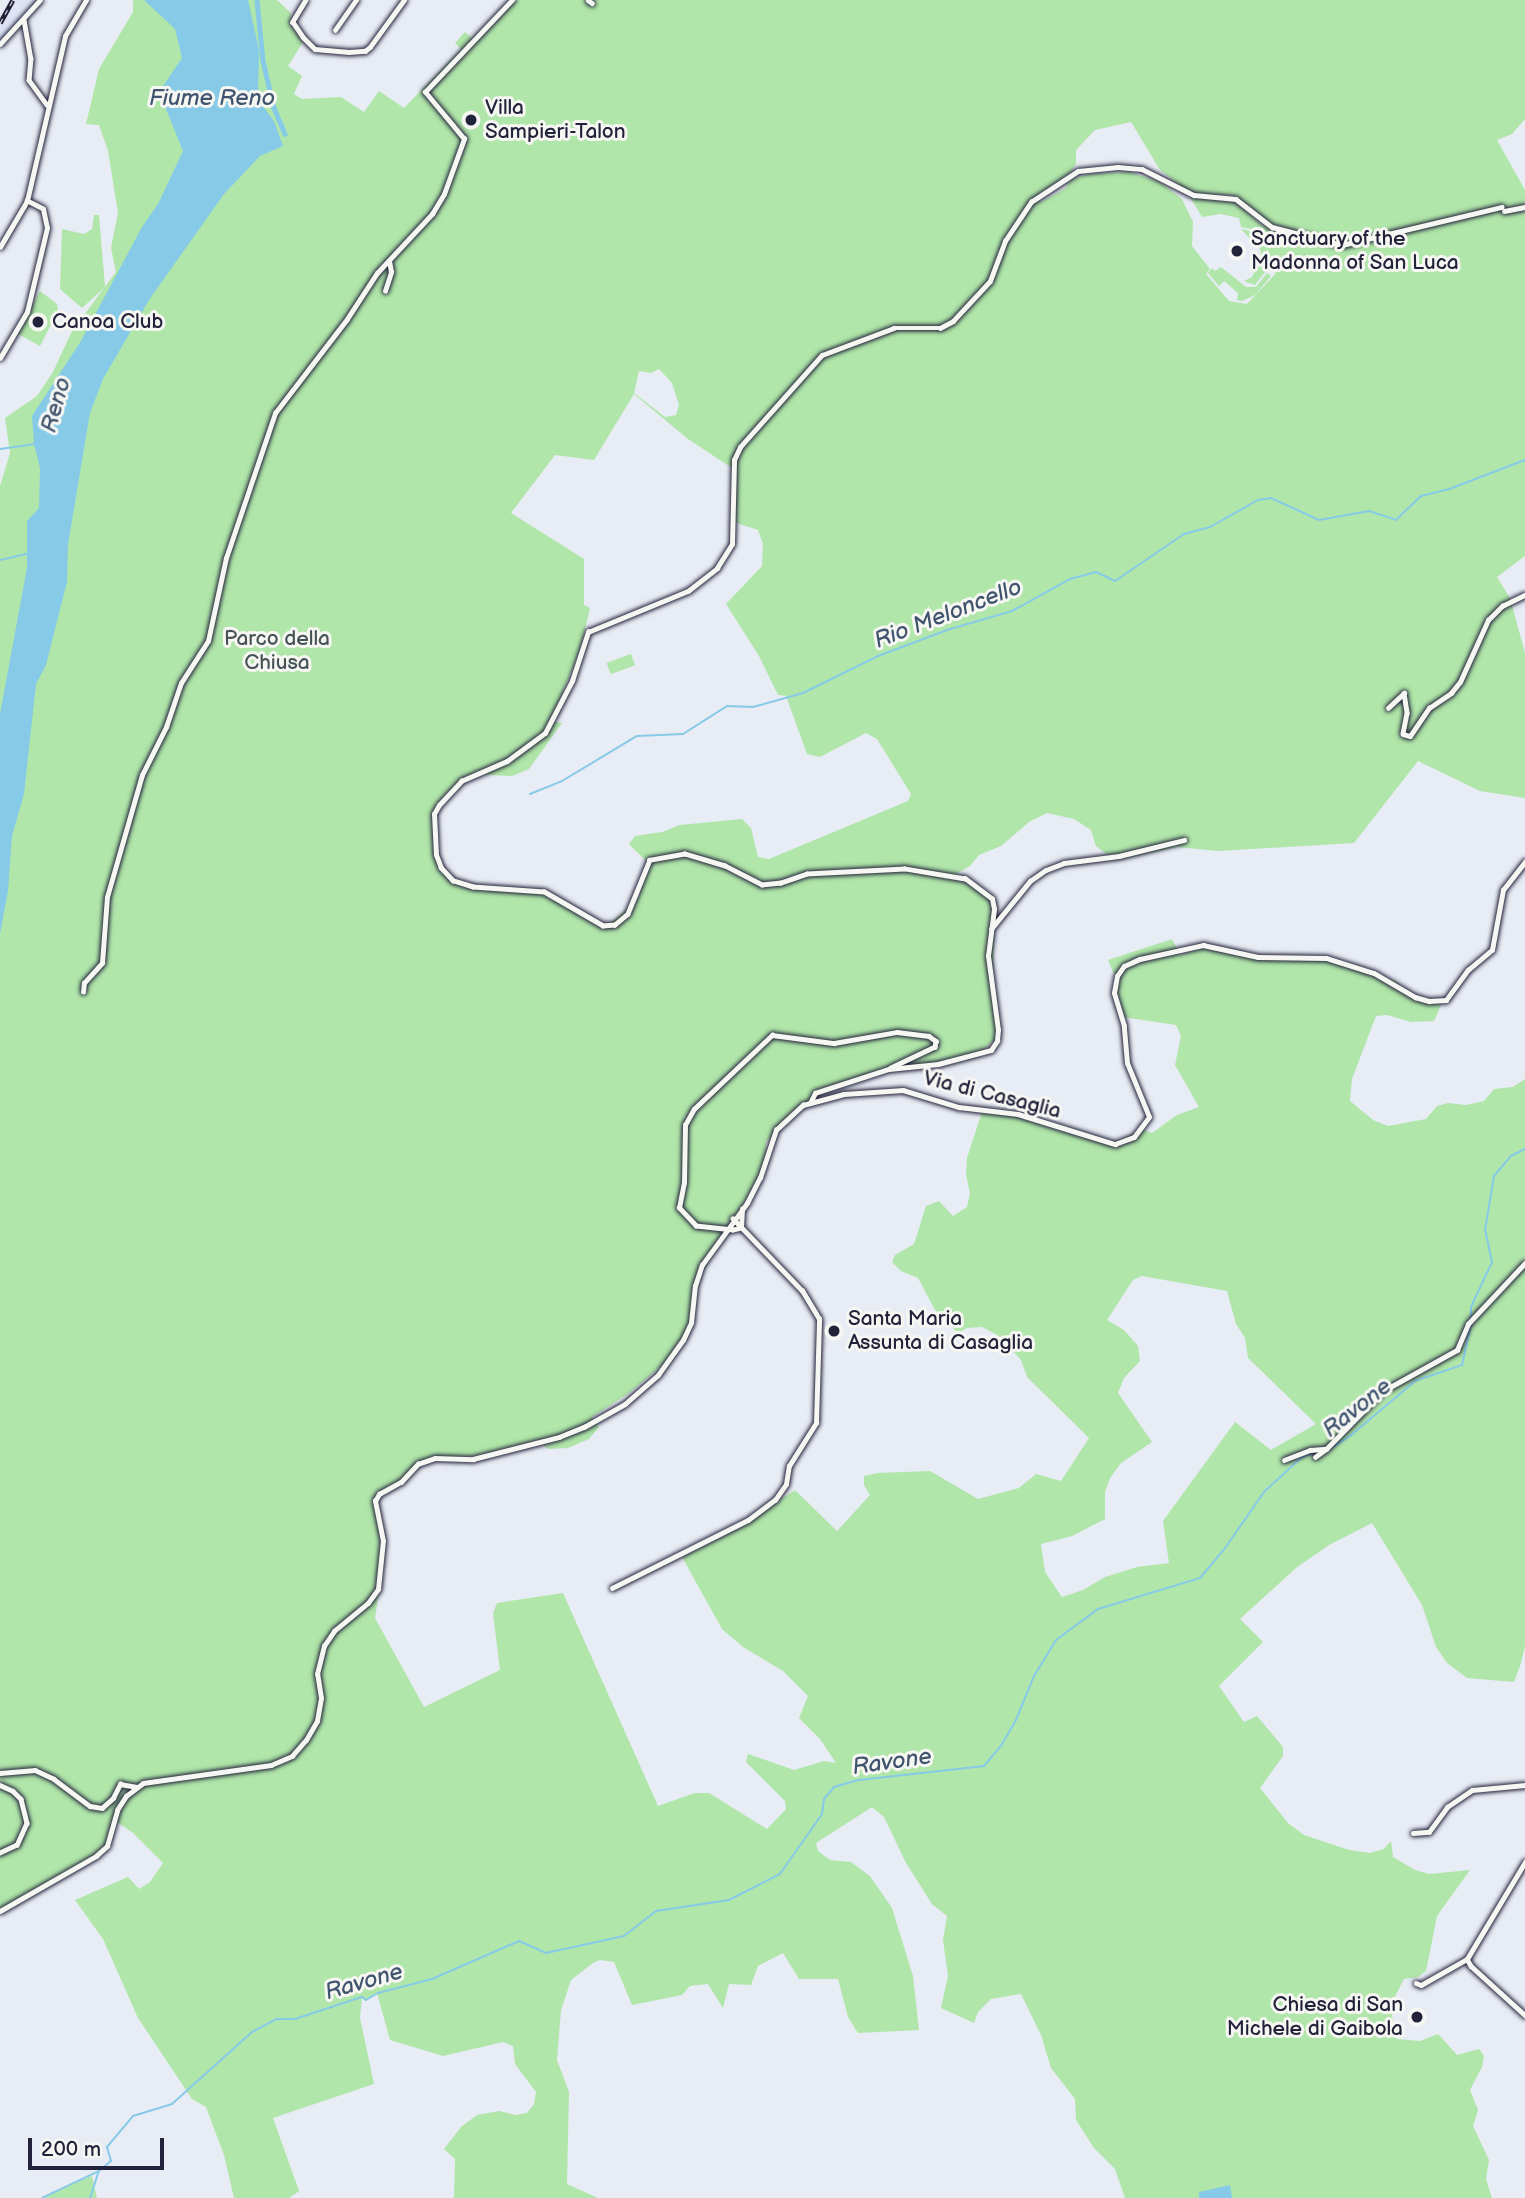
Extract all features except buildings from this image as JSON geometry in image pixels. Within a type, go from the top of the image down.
[{"type":"street","points":[[0,44],[40,0]]},
{"type":"street","points":[[0,247],[27,201],[65,36],[86,0]]},
{"type":"street","points":[[306,0],[293,22],[309,44],[318,50],[365,51],[404,0]]},
{"type":"street","points":[[335,30],[356,0]]},
{"type":"street","points":[[83,992],[84,983],[102,963],[107,897],[142,775],[166,727],[181,683],[208,641],[226,558],[275,413],[389,260],[432,214],[444,194],[464,139],[425,92],[512,0]]},
{"type":"street","points":[[24,20],[31,58],[29,80],[47,106]]},
{"type":"street","points":[[888,1069],[938,1064],[976,1055],[994,1046],[998,1030],[988,957],[994,909],[992,899],[965,879],[905,869],[807,874],[781,883],[762,885],[707,860],[685,854],[658,857],[645,866],[628,914],[620,922],[607,926],[588,919],[544,892],[473,887],[453,881],[438,863],[434,835],[436,810],[461,781],[507,761],[545,733],[572,681],[587,634],[688,591],[717,568],[732,544],[734,460],[740,447],[822,355],[844,344],[894,328],[947,325],[987,286],[1006,241],[1037,196],[1078,171],[1118,166],[1142,169],[1194,195],[1228,197],[1272,227],[1342,245],[1503,209],[1525,207]]},
{"type":"street","points":[[0,358],[27,312],[40,265],[47,216],[38,205],[27,201]]},
{"type":"street","points":[[385,291],[391,272],[389,260]]},
{"type":"street","points":[[1388,708],[1404,693],[1406,713],[1403,734],[1410,736],[1429,708],[1451,693],[1460,682],[1488,620],[1502,606],[1525,595]]},
{"type":"street","points":[[990,929],[1030,881],[1046,870],[1064,863],[1119,856],[1184,840]]},
{"type":"street","name":"Via di Casaglia","points":[[137,1787],[166,1778],[271,1765],[292,1756],[317,1721],[321,1698],[317,1674],[324,1646],[332,1633],[368,1603],[378,1589],[383,1541],[375,1502],[379,1494],[401,1482],[418,1464],[435,1458],[473,1459],[559,1437],[584,1427],[625,1404],[658,1375],[683,1340],[691,1323],[695,1286],[702,1265],[760,1178],[776,1130],[810,1103],[844,1094],[903,1090],[959,1107],[1018,1114],[1115,1144],[1134,1137],[1149,1116],[1127,1063],[1124,1026],[1114,993],[1117,976],[1124,966],[1140,959],[1203,945],[1258,957],[1326,958],[1374,973],[1415,997],[1429,1001],[1446,1000],[1468,970],[1492,950],[1503,890],[1525,862]]},
{"type":"street","points":[[741,1228],[696,1226],[679,1208],[684,1183],[686,1121],[694,1109],[772,1035],[834,1043],[897,1032],[929,1036],[936,1041],[935,1047],[888,1069],[815,1093],[810,1103]]},
{"type":"street","points":[[741,1228],[742,1208]]},
{"type":"street","points":[[612,1588],[742,1523],[775,1500],[786,1484],[789,1466],[816,1423],[819,1320],[802,1291],[733,1219]]},
{"type":"street","points":[[1315,1457],[1383,1391],[1457,1350],[1468,1324],[1525,1264]]},
{"type":"street","points":[[1284,1460],[1310,1450],[1326,1449]]},
{"type":"street","points":[[0,1773],[35,1770],[54,1779],[90,1807],[102,1808],[113,1798],[120,1784],[137,1787]]},
{"type":"street","points":[[0,1785],[21,1800],[27,1823],[17,1845],[0,1853]]},
{"type":"street","points":[[1413,1833],[1429,1832],[1447,1807],[1472,1790],[1525,1785]]},
{"type":"street","points":[[0,1911],[96,1856],[107,1846],[117,1810],[126,1796],[137,1787]]},
{"type":"street","points":[[1416,1983],[1421,1985],[1467,1959],[1525,1862]]},
{"type":"street","points":[[1467,1959],[1525,2015]]},
{"type":"shaded area","points":[[9,0],[37,0],[0,41],[0,16]]},
{"type":"green space","name":"Parco della Chiusa","points":[[133,0],[277,0],[291,13],[290,25],[303,42],[288,66],[302,76],[294,94],[302,99],[341,97],[364,112],[379,91],[404,108],[461,49],[455,43],[465,32],[472,38],[513,0],[1525,0],[1525,119],[1512,134],[1497,140],[1525,190],[1525,556],[1497,577],[1510,598],[1525,653],[1525,798],[1480,791],[1418,761],[1354,843],[1218,851],[1177,847],[1116,861],[1096,846],[1091,830],[1074,819],[1047,813],[1029,822],[1001,846],[979,855],[970,866],[956,874],[989,895],[995,904],[993,981],[996,1038],[974,1059],[916,1065],[847,1081],[809,1100],[766,1142],[766,1165],[699,1279],[692,1330],[666,1362],[629,1393],[592,1417],[599,1427],[589,1439],[568,1448],[548,1449],[538,1440],[506,1452],[424,1461],[411,1476],[377,1494],[374,1504],[385,1552],[375,1618],[424,1707],[500,1670],[493,1613],[497,1603],[563,1593],[658,1806],[695,1793],[709,1793],[767,1829],[786,1809],[785,1801],[746,1762],[748,1754],[794,1770],[824,1761],[836,1763],[820,1739],[799,1718],[808,1696],[783,1671],[743,1647],[722,1629],[682,1557],[722,1537],[795,1490],[837,1531],[870,1495],[864,1485],[864,1476],[878,1473],[930,1471],[978,1499],[1019,1488],[1036,1474],[1061,1481],[1089,1438],[1027,1377],[1021,1360],[999,1336],[982,1327],[967,1328],[958,1333],[935,1310],[918,1278],[901,1271],[892,1262],[895,1255],[914,1244],[926,1206],[939,1201],[953,1216],[967,1207],[970,1193],[966,1175],[967,1158],[983,1109],[1043,1119],[1114,1143],[1141,1129],[1152,1133],[1177,1115],[1199,1107],[1175,1065],[1181,1036],[1176,1025],[1123,1017],[1114,992],[1115,977],[1108,960],[1172,939],[1180,955],[1209,946],[1251,957],[1314,959],[1338,963],[1396,981],[1405,991],[1426,1001],[1442,1003],[1434,1021],[1411,1022],[1387,1015],[1376,1016],[1352,1079],[1350,1101],[1373,1120],[1388,1126],[1426,1119],[1437,1106],[1448,1103],[1466,1105],[1484,1101],[1494,1089],[1513,1087],[1525,1079],[1525,1646],[1521,1663],[1514,1682],[1467,1678],[1447,1663],[1436,1647],[1422,1605],[1372,1523],[1329,1545],[1296,1568],[1240,1619],[1263,1642],[1219,1686],[1244,1722],[1257,1716],[1283,1747],[1283,1756],[1260,1788],[1288,1823],[1304,1835],[1349,1850],[1370,1853],[1384,1849],[1391,1841],[1393,1857],[1415,1870],[1429,1874],[1470,1870],[1437,1916],[1426,1971],[1418,1977],[1404,1979],[1390,2006],[1397,2039],[1420,2041],[1438,2034],[1457,2055],[1479,2049],[1484,2056],[1482,2067],[1470,2090],[1478,2110],[1473,2126],[1489,2160],[1486,2179],[1492,2198],[1125,2198],[1115,2169],[1094,2148],[1076,2120],[1075,2099],[1051,2068],[1041,2035],[1021,1994],[991,1999],[978,2012],[974,2023],[941,2008],[948,1976],[943,1940],[947,1916],[932,1904],[906,1863],[884,1817],[872,1807],[816,1843],[818,1851],[830,1860],[851,1862],[870,1876],[892,1908],[913,1976],[919,2030],[858,2033],[848,2017],[838,1979],[799,1979],[783,1953],[758,1966],[751,1985],[729,1984],[723,2008],[708,1984],[690,1986],[682,1995],[632,2005],[614,1962],[600,1960],[593,1963],[571,1980],[561,2010],[557,2060],[569,2092],[567,2184],[598,2198],[454,2198],[455,2159],[444,2149],[461,2127],[477,2115],[499,2111],[516,2115],[527,2113],[534,2104],[536,2092],[515,2064],[513,2046],[503,2042],[443,2056],[390,2040],[377,1993],[366,2000],[362,1998],[360,2018],[374,2084],[273,2118],[299,2191],[289,2198],[234,2198],[224,2155],[206,2107],[192,2099],[138,2018],[103,1939],[75,1900],[128,1877],[139,1889],[150,1882],[163,1863],[133,1833],[117,1822],[101,1852],[0,1912],[0,486],[10,453],[5,418],[37,396],[53,372],[72,331],[116,272],[111,248],[118,213],[108,151],[99,125],[86,124],[99,69],[133,12]],"holes":[[[1131,122],[1160,170],[1182,187],[1196,194],[1232,195],[1262,220],[1307,237],[1302,243],[1241,229],[1260,249],[1262,258],[1252,277],[1244,281],[1255,285],[1268,268],[1276,273],[1247,304],[1229,301],[1206,274],[1210,269],[1192,246],[1193,222],[1182,199],[1158,181],[1128,172],[1089,174],[1070,180],[1066,188],[1041,202],[1036,197],[1070,173],[1076,164],[1076,150],[1095,130]],[[659,369],[672,383],[679,405],[676,415],[665,417],[634,393],[639,371],[651,373]],[[634,394],[688,439],[732,468],[734,522],[758,530],[763,544],[762,566],[726,604],[759,656],[778,695],[786,696],[807,754],[820,757],[866,733],[877,739],[911,794],[908,801],[769,859],[758,857],[751,828],[742,819],[680,825],[662,832],[635,836],[629,844],[647,862],[659,857],[644,867],[639,898],[609,924],[580,916],[546,890],[456,885],[442,872],[435,841],[436,809],[473,774],[512,776],[529,769],[562,723],[551,721],[580,650],[590,608],[584,605],[584,559],[511,513],[555,455],[594,460]],[[1142,1276],[1227,1291],[1236,1324],[1245,1338],[1248,1358],[1316,1424],[1271,1450],[1235,1422],[1163,1521],[1169,1563],[1137,1567],[1105,1577],[1083,1590],[1062,1597],[1045,1572],[1041,1544],[1072,1536],[1105,1519],[1105,1492],[1110,1478],[1121,1463],[1152,1442],[1118,1393],[1124,1378],[1140,1361],[1138,1346],[1124,1330],[1107,1320],[1133,1280]]]},
{"type":"green space","points":[[1190,197],[1234,201],[1263,226],[1290,237],[1241,227],[1239,218],[1221,214],[1202,217]]},
{"type":"green space","points":[[94,215],[99,215],[105,287],[82,308],[60,289],[62,229],[84,234],[92,229]]},
{"type":"green space","points":[[1221,267],[1246,287],[1256,287],[1267,273],[1271,276],[1255,295],[1242,301],[1237,300],[1238,293],[1224,281],[1219,286],[1208,273],[1212,268],[1215,271]]},
{"type":"green space","name":"Canoa Club","points":[[40,291],[57,304],[58,311],[40,346],[18,334]]},
{"type":"green space","points":[[631,654],[635,665],[611,674],[607,663]]},
{"type":"green space","points":[[92,2176],[97,2198],[45,2198],[62,2188]]},
{"type":"water","name":"Fiume Reno","points":[[144,0],[248,0],[259,50],[258,100],[274,121],[283,146],[260,156],[224,194],[149,300],[103,379],[90,413],[68,545],[67,582],[46,665],[36,684],[24,794],[12,836],[8,891],[0,934],[0,714],[27,568],[27,521],[39,508],[40,468],[34,444],[32,416],[81,341],[142,227],[158,204],[183,151],[159,92],[182,58],[175,29]]},
{"type":"water","points":[[1230,2185],[1232,2198],[1199,2198],[1199,2192]]},
{"type":"waterway","points":[[257,0],[263,61],[274,108],[285,134]]},
{"type":"waterway","points":[[0,449],[34,444]]},
{"type":"waterway","name":"Rio Meloncello","points":[[530,794],[562,781],[637,736],[683,734],[727,706],[753,707],[803,693],[878,656],[947,630],[1012,611],[1070,579],[1096,572],[1115,581],[1184,534],[1210,527],[1258,500],[1271,498],[1319,520],[1369,511],[1396,520],[1421,496],[1452,488],[1525,460]]},
{"type":"waterway","points":[[0,560],[30,553]]},
{"type":"waterway","name":"Ravone","points":[[1471,1319],[1471,1307],[1492,1262],[1485,1230],[1494,1176],[1511,1156],[1525,1149]]},
{"type":"waterway","name":"Ravone","points":[[1324,1453],[1349,1437],[1415,1381],[1462,1365],[1471,1325]]},
{"type":"waterway","name":"Ravone","points":[[90,2198],[99,2171],[111,2161],[107,2147],[133,2116],[172,2104],[252,2032],[276,2019],[295,2019],[362,1997],[366,2000],[378,1993],[432,1979],[519,1941],[546,1953],[624,1936],[656,1911],[729,1900],[780,1874],[822,1814],[824,1799],[834,1787],[859,1780],[984,1766],[1001,1746],[1016,1720],[1034,1676],[1056,1640],[1098,1609],[1200,1578],[1225,1548],[1264,1492],[1302,1457],[1318,1452]]},
{"type":"waterway","points":[[42,2198],[97,2172]]},
{"type":"railway","points":[[0,23],[13,0]]},
{"type":"place","name":"Villa Sampieri-Talon","points":[[471,120]]},
{"type":"place","name":"Sanctuary of the Madonna of San Luca","points":[[1237,251]]},
{"type":"place","name":"Canoa Club","points":[[38,322]]},
{"type":"place","name":"Santa Maria Assunta di Casaglia","points":[[834,1331]]},
{"type":"place","name":"Chiesa di San Michele di Gaibola","points":[[1417,2017]]},
{"type":"water label","name":"Reno","points":[[56,405]]}]
